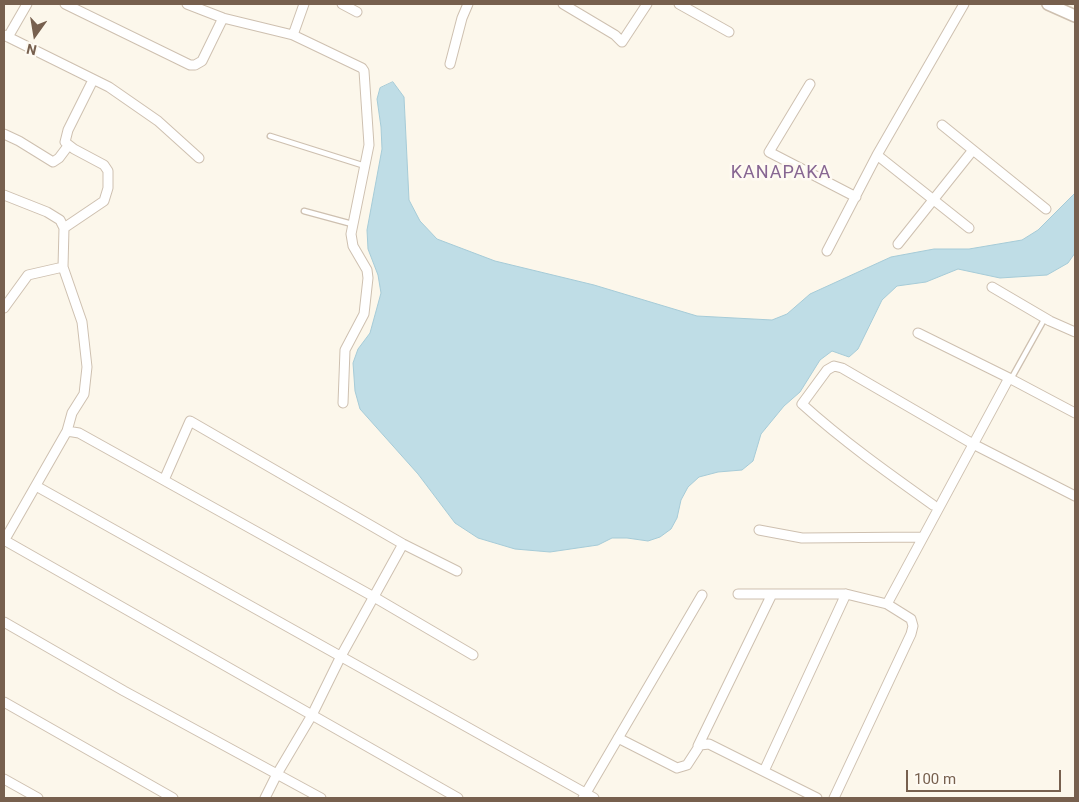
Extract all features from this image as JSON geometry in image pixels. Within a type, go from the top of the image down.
[{"type":"street","points":[[27,4],[6,36],[109,88],[158,122],[199,158]]},
{"type":"street","points":[[65,4],[190,65],[195,65],[202,61],[223,18]]},
{"type":"street","points":[[187,4],[223,18],[293,35],[362,68],[364,71],[369,145],[351,234],[352,243],[367,270],[368,278],[364,314],[345,350],[343,403]]},
{"type":"street","points":[[293,4],[303,7],[293,35]]},
{"type":"street","points":[[342,4],[356,12]]},
{"type":"street","points":[[450,64],[462,18],[468,4]]},
{"type":"street","points":[[563,4],[614,35],[622,42],[647,4]]},
{"type":"street","points":[[679,4],[729,32]]},
{"type":"street","points":[[827,251],[877,156],[964,4]]},
{"type":"street","points":[[1048,4],[1075,16]]},
{"type":"street","points":[[64,228],[104,201],[108,188],[108,172],[104,164],[68,146],[64,138],[93,80]]},
{"type":"street","points":[[810,84],[769,152],[856,197]]},
{"type":"street","points":[[942,125],[1046,209]]},
{"type":"street","points":[[4,134],[53,162],[59,158],[68,146]]},
{"type":"street","points":[[898,244],[973,150]]},
{"type":"street","points":[[877,156],[969,228]]},
{"type":"street","points":[[4,195],[47,212],[60,220],[64,228],[62,266],[82,322],[87,367],[84,394],[72,413],[67,430],[4,540],[458,798]]},
{"type":"street","points":[[4,308],[28,275],[62,266]]},
{"type":"street","points":[[992,287],[1045,318],[1075,332]]},
{"type":"street","points":[[918,333],[1010,378],[1075,413]]},
{"type":"street","points":[[933,505],[880,467],[802,404],[827,370],[834,366],[838,367],[973,444],[1075,496]]},
{"type":"street","points":[[887,604],[1010,378]]},
{"type":"street","points":[[164,480],[190,421],[247,452],[403,544],[458,571]]},
{"type":"street","points":[[67,430],[79,433],[473,654]]},
{"type":"street","points":[[36,486],[341,656],[584,796],[594,798]]},
{"type":"street","points":[[760,530],[802,538],[923,536]]},
{"type":"street","points":[[265,798],[312,715],[341,656],[403,544]]},
{"type":"street","points":[[584,796],[702,594]]},
{"type":"street","points":[[738,594],[846,594],[887,604],[911,619],[913,626],[911,634],[834,798]]},
{"type":"street","points":[[618,738],[677,768],[687,765],[772,594]]},
{"type":"street","points":[[764,771],[846,594]]},
{"type":"street","points":[[4,622],[124,691],[321,798]]},
{"type":"street","points":[[4,702],[173,798]]},
{"type":"street","points":[[698,746],[708,744],[817,798]]},
{"type":"street","points":[[4,779],[38,798]]},
{"type":"lane","points":[[270,136],[364,166]]},
{"type":"lane","points":[[304,211],[352,224]]},
{"type":"lane","points":[[1010,378],[1045,318]]},
{"type":"water","points":[[393,82],[404,97],[409,200],[420,221],[437,239],[495,261],[594,285],[697,316],[772,320],[787,314],[810,294],[891,257],[934,249],[969,249],[1022,240],[1038,230],[1075,193],[1075,253],[1068,263],[1047,275],[1000,278],[958,269],[926,282],[897,286],[882,300],[858,349],[849,357],[832,351],[820,360],[800,392],[784,406],[761,434],[753,461],[742,470],[718,472],[699,477],[688,487],[681,500],[677,518],[671,529],[660,537],[648,541],[612,538],[598,545],[550,552],[515,549],[478,538],[455,523],[418,474],[360,409],[355,391],[353,363],[358,349],[370,333],[381,293],[378,275],[368,249],[367,230],[382,149],[377,99],[380,88]]},
{"type":"district","name":"KANAPAKA","points":[[781,173]]}]
